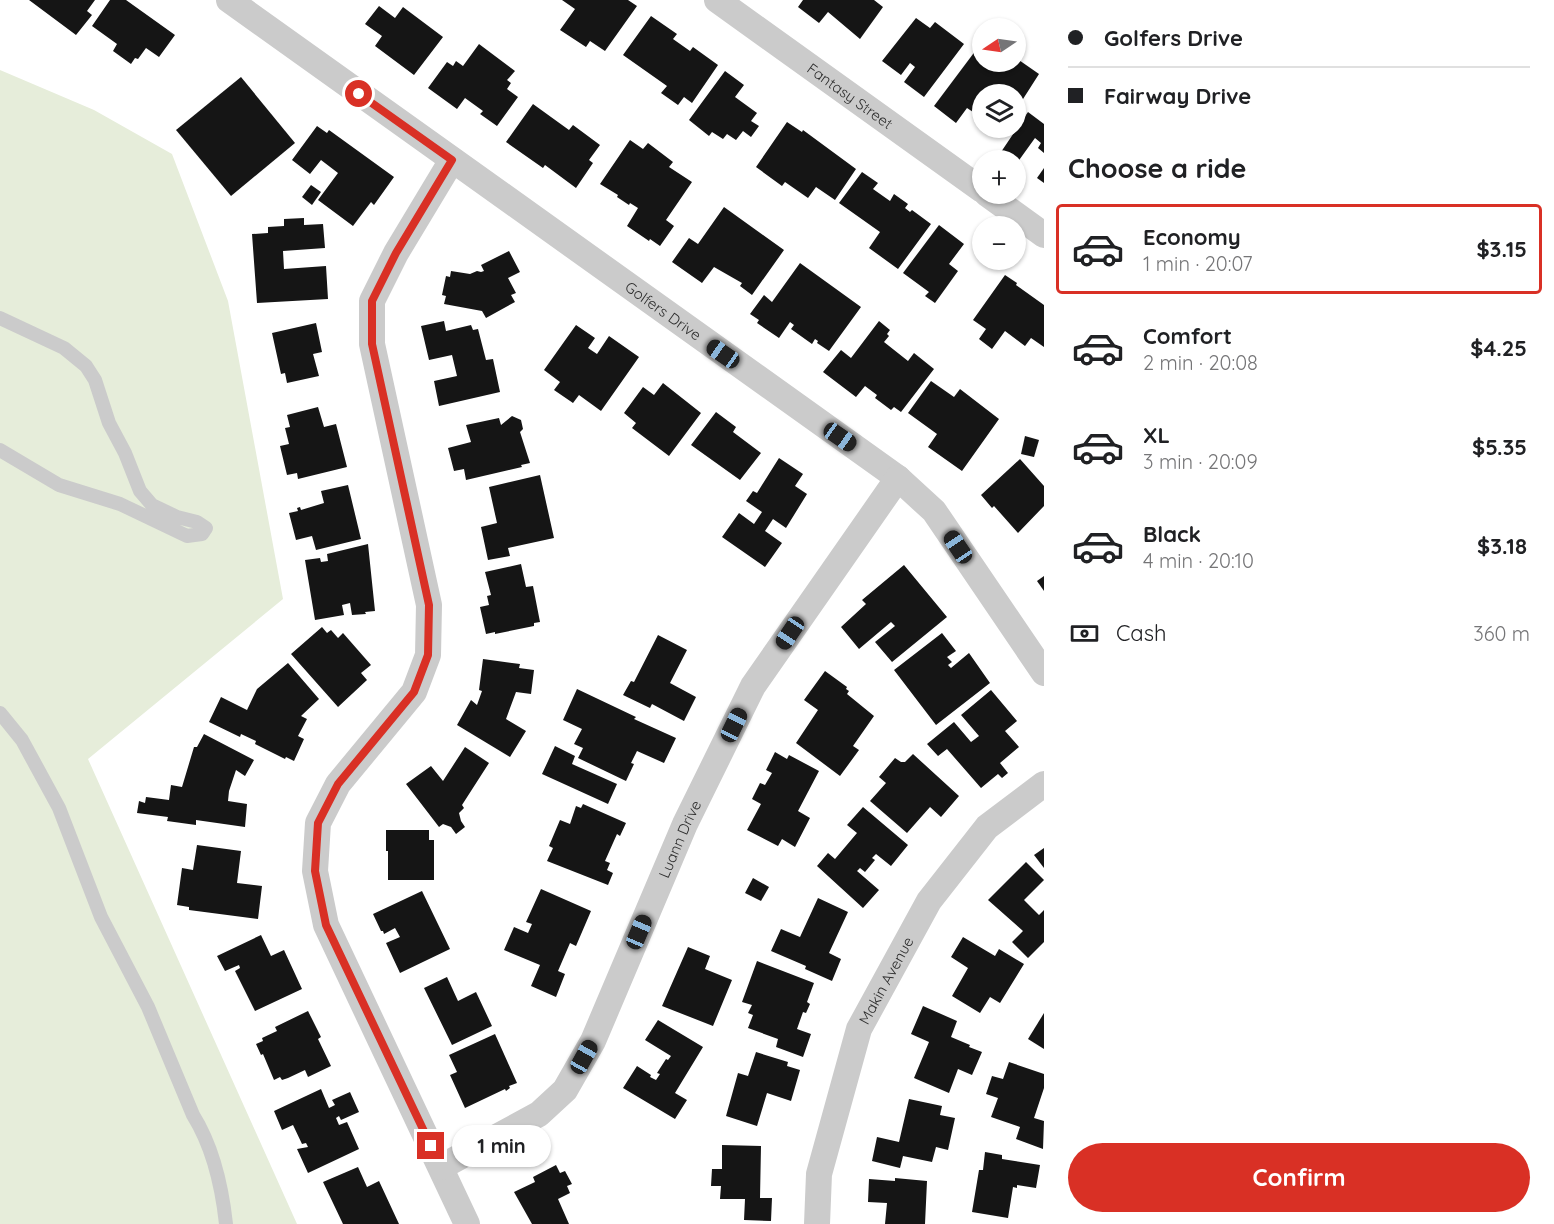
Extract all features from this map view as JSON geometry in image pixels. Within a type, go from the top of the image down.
[{"type":"street","name":"Golfers Drive","points":[[229,0],[898,478],[933,511],[1044,674]]},
{"type":"street","name":"Fantasy Street","points":[[717,0],[972,183]]},
{"type":"street","points":[[452,160],[396,253],[372,301],[372,344],[429,605],[428,655],[414,692],[338,784],[318,823],[315,871],[326,925],[466,1224]]},
{"type":"street","points":[[1001,204],[1044,235]]},
{"type":"street","name":"Luann Drive","points":[[441,1167],[539,1114],[565,1090],[593,1041],[685,824],[753,686],[898,478]]},
{"type":"street","name":"Makin Avenue","points":[[817,1224],[819,1174],[859,1029],[929,901],[987,827],[1044,783]]},
{"type":"lane","points":[[0,318],[64,348],[86,366],[95,380],[109,423],[125,453],[140,491],[152,506],[177,517],[197,522],[206,528],[202,534],[187,536],[120,504],[59,485],[0,450]]},
{"type":"lane","points":[[0,713],[22,740],[59,808],[101,917],[148,1007],[193,1115],[204,1131],[220,1188],[226,1224]]},
{"type":"green space","points":[[0,70],[94,110],[172,154],[228,301],[283,599],[88,759],[297,1224],[0,1224]]},
{"type":"building","points":[[29,0],[95,0],[87,11],[92,15],[76,35]]},
{"type":"building","points":[[110,0],[126,0],[175,35],[159,57],[146,48],[131,64],[113,51],[117,44],[92,26]]},
{"type":"building","points":[[562,0],[628,0],[637,6],[605,51],[590,41],[586,47],[560,30],[575,9]]},
{"type":"building","points":[[803,0],[874,0],[883,7],[860,39],[828,12],[819,23],[798,7]]},
{"type":"building","points":[[379,6],[395,18],[403,7],[443,37],[414,75],[375,46],[382,36],[365,24]]},
{"type":"building","points":[[651,16],[677,34],[673,39],[690,51],[693,47],[718,65],[692,103],[684,97],[678,105],[661,93],[667,86],[623,55]]},
{"type":"building","points":[[916,18],[930,28],[935,22],[964,44],[924,97],[904,82],[915,67],[910,63],[901,75],[882,61]]},
{"type":"building","points":[[479,44],[515,71],[507,80],[511,83],[507,89],[518,97],[497,126],[480,114],[483,111],[465,98],[457,109],[428,88],[447,62],[453,66],[456,61],[463,66]]},
{"type":"building","points":[[972,55],[972,72],[1026,72],[1026,65],[1039,74],[1026,94],[1026,84],[972,84],[972,111],[967,108],[956,123],[934,106]]},
{"type":"building","points":[[725,71],[744,85],[735,97],[757,113],[751,121],[759,126],[751,137],[743,131],[736,140],[727,134],[723,139],[712,132],[709,136],[689,120]]},
{"type":"building","points":[[241,77],[295,143],[231,196],[176,130]]},
{"type":"building","points":[[533,104],[569,130],[573,125],[600,145],[589,160],[593,163],[576,188],[545,165],[543,168],[506,142]]},
{"type":"building","points":[[1028,112],[1044,124],[1044,153],[1038,148],[1041,143],[1035,138],[1026,150],[1002,150],[1010,138],[1026,138]]},
{"type":"building","points":[[787,122],[802,132],[803,130],[856,169],[835,200],[816,187],[808,198],[785,182],[782,186],[756,167]]},
{"type":"building","points":[[317,126],[327,133],[329,130],[394,177],[374,205],[371,202],[353,226],[318,200],[338,173],[321,160],[310,174],[292,160]]},
{"type":"building","points":[[630,140],[643,149],[648,143],[673,162],[669,167],[692,182],[666,220],[674,226],[660,246],[627,226],[638,208],[630,203],[629,205],[600,184]]},
{"type":"building","points":[[1044,168],[1044,183],[1037,178]]},
{"type":"building","points":[[862,172],[878,183],[873,189],[890,201],[894,194],[908,204],[905,208],[910,212],[912,210],[931,224],[898,269],[869,248],[880,232],[839,203]]},
{"type":"building","points":[[311,185],[321,192],[312,205],[302,197]]},
{"type":"building","points":[[724,207],[784,250],[752,295],[740,286],[742,283],[714,267],[702,283],[672,262],[689,238],[698,244]]},
{"type":"building","points":[[304,218],[304,225],[323,224],[325,248],[283,251],[284,269],[326,266],[328,299],[257,303],[252,234],[268,233],[268,227],[284,226],[284,219]]},
{"type":"building","points":[[939,225],[964,244],[949,264],[958,271],[935,303],[925,296],[929,292],[903,273]]},
{"type":"building","points":[[509,251],[520,272],[508,278],[516,293],[511,295],[515,302],[486,318],[482,311],[444,304],[446,296],[442,295],[446,276],[450,277],[451,271],[470,274],[484,271],[481,265]]},
{"type":"building","points":[[800,263],[861,307],[829,351],[815,339],[812,344],[791,329],[794,325],[790,322],[779,338],[757,323],[759,320],[750,314],[764,295],[772,302]]},
{"type":"building","points":[[1005,275],[1044,305],[1044,347],[1031,338],[1025,346],[1005,331],[992,349],[979,339],[986,329],[973,320]]},
{"type":"building","points":[[444,321],[446,331],[471,325],[473,330],[478,329],[486,360],[493,359],[500,392],[439,406],[434,381],[457,376],[452,355],[429,360],[421,326]]},
{"type":"building","points":[[879,321],[890,330],[884,342],[908,361],[914,353],[934,369],[901,412],[894,407],[891,410],[875,398],[877,395],[865,386],[856,397],[823,372],[841,350],[851,358]]},
{"type":"building","points":[[316,323],[322,352],[313,354],[319,376],[287,383],[285,373],[281,374],[272,333]]},
{"type":"building","points":[[576,325],[595,338],[588,348],[597,354],[609,336],[639,357],[601,411],[579,395],[573,403],[554,390],[560,382],[544,370]]},
{"type":"building","points":[[931,381],[954,397],[960,389],[999,419],[962,471],[928,447],[937,434],[908,413]]},
{"type":"building","points":[[663,383],[701,413],[669,456],[632,428],[636,423],[624,413],[643,387],[654,395]]},
{"type":"building","points":[[318,407],[324,427],[336,424],[347,467],[298,479],[297,473],[287,475],[280,446],[289,444],[285,428],[290,427],[287,415]]},
{"type":"building","points":[[716,412],[736,427],[733,432],[761,453],[740,480],[691,445]]},
{"type":"building","points":[[512,416],[521,420],[523,429],[520,432],[530,463],[521,465],[522,467],[466,480],[464,469],[454,471],[448,448],[471,442],[466,425],[499,418],[501,425]]},
{"type":"building","points":[[1025,436],[1039,440],[1034,457],[1021,454]]},
{"type":"building","points":[[779,458],[803,474],[795,486],[807,494],[786,528],[773,519],[765,531],[782,543],[765,567],[722,537],[739,513],[754,524],[762,512],[746,501],[753,491],[757,493]]},
{"type":"building","points":[[1020,459],[1044,486],[1044,506],[1018,533],[981,495]]},
{"type":"building","points":[[540,475],[554,538],[508,548],[510,556],[488,560],[481,527],[497,523],[489,487]]},
{"type":"building","points":[[348,485],[361,539],[316,550],[312,536],[296,540],[289,513],[298,511],[297,508],[300,507],[301,510],[324,503],[321,491]]},
{"type":"building","points":[[368,544],[375,611],[352,615],[350,603],[342,605],[344,615],[315,620],[305,560],[320,558],[321,562],[328,561],[327,554]]},
{"type":"building","points":[[521,564],[526,587],[533,586],[540,622],[534,623],[534,626],[486,634],[480,607],[489,605],[487,596],[491,595],[485,572]]},
{"type":"building","points":[[904,565],[947,617],[892,662],[875,642],[895,626],[891,622],[859,649],[841,627],[866,604],[862,600]]},
{"type":"building","points":[[1044,576],[1044,591],[1037,581]]},
{"type":"building","points":[[322,627],[327,633],[331,630],[338,638],[343,633],[371,665],[361,673],[367,680],[338,707],[291,654]]},
{"type":"building","points":[[942,633],[956,651],[947,657],[952,662],[948,665],[951,668],[969,653],[990,683],[936,725],[894,670]]},
{"type":"building","points":[[658,635],[687,650],[670,683],[696,697],[684,721],[652,704],[650,708],[623,695],[631,681],[634,682]]},
{"type":"building","points":[[483,659],[520,664],[519,668],[534,670],[531,694],[516,692],[506,719],[526,731],[510,757],[457,725],[471,700],[477,705],[482,691],[479,690]]},
{"type":"building","points":[[288,663],[319,699],[301,716],[307,719],[298,736],[304,739],[294,761],[255,744],[256,741],[241,734],[240,737],[209,722],[221,697],[247,710],[257,689]]},
{"type":"building","points":[[825,671],[847,687],[849,691],[847,694],[874,716],[853,746],[859,750],[840,776],[796,743],[818,710],[804,700]]},
{"type":"building","points":[[577,689],[676,738],[664,763],[637,751],[626,781],[578,758],[583,748],[574,744],[582,729],[563,720]]},
{"type":"building","points":[[991,690],[1017,721],[1005,731],[1019,747],[1000,763],[1008,773],[1002,778],[998,774],[981,788],[947,749],[938,756],[927,744],[954,722],[971,742],[979,736],[961,715]]},
{"type":"building","points":[[204,734],[254,760],[245,776],[236,770],[229,791],[228,801],[247,804],[245,827],[196,820],[196,825],[167,821],[168,817],[137,813],[139,801],[145,803],[146,797],[169,800],[171,785],[182,787],[194,747],[197,747]]},
{"type":"building","points":[[555,746],[575,756],[572,764],[617,784],[608,804],[542,774]]},
{"type":"building","points":[[465,747],[489,763],[462,805],[464,808],[459,813],[465,827],[456,834],[451,827],[443,824],[439,827],[406,784],[431,766],[443,781]]},
{"type":"building","points":[[775,752],[787,759],[789,755],[819,771],[798,811],[810,818],[795,847],[782,839],[778,846],[747,830],[761,804],[752,799],[760,783],[765,785],[772,773],[766,770]]},
{"type":"building","points":[[913,754],[959,796],[941,817],[930,807],[907,833],[870,801],[886,783],[879,777],[895,758],[905,762]]},
{"type":"building","points":[[583,804],[626,823],[620,836],[617,834],[605,861],[610,863],[607,870],[613,873],[608,885],[547,861],[553,848],[549,846],[560,820],[570,824],[576,806],[581,808]]},
{"type":"building","points":[[863,807],[908,845],[891,866],[876,854],[872,858],[875,860],[865,872],[860,868],[857,871],[879,890],[863,908],[817,866],[828,853],[835,859],[857,833],[847,825]]},
{"type":"building","points":[[386,830],[429,830],[429,840],[434,840],[434,880],[388,880]]},
{"type":"building","points":[[197,845],[241,851],[237,883],[262,886],[258,919],[189,910],[189,907],[177,905],[182,868],[193,870]]},
{"type":"building","points":[[1044,848],[1044,868],[1034,855]]},
{"type":"building","points":[[1026,862],[1044,880],[1024,900],[1039,915],[1044,910],[1044,942],[1028,958],[1012,942],[1023,931],[988,900]]},
{"type":"building","points":[[753,878],[769,887],[761,901],[745,893]]},
{"type":"building","points":[[541,889],[591,911],[576,946],[570,943],[558,971],[565,974],[556,997],[531,986],[540,965],[504,950],[514,927],[528,933],[532,924],[526,922]]},
{"type":"building","points":[[422,891],[450,949],[400,973],[386,943],[400,937],[395,928],[384,934],[373,914]]},
{"type":"building","points":[[818,898],[848,912],[829,953],[841,959],[832,981],[805,969],[806,966],[771,951],[781,929],[800,937]]},
{"type":"building","points":[[261,935],[271,956],[284,950],[302,989],[255,1011],[235,971],[240,968],[239,965],[225,971],[217,956]]},
{"type":"building","points":[[963,937],[995,956],[999,949],[1024,964],[1000,1003],[990,997],[980,1013],[952,996],[968,968],[951,957]]},
{"type":"building","points":[[688,947],[710,956],[705,969],[732,980],[713,1026],[662,1006]]},
{"type":"building","points":[[757,961],[814,983],[807,1002],[810,1004],[806,1013],[803,1012],[797,1029],[811,1034],[803,1057],[776,1047],[778,1039],[748,1028],[753,1015],[748,1013],[752,1005],[742,1002]]},
{"type":"building","points":[[447,977],[458,1001],[476,992],[492,1026],[452,1045],[424,988]]},
{"type":"building","points":[[923,1006],[957,1021],[951,1037],[982,1052],[972,1075],[958,1069],[949,1093],[914,1078],[929,1042],[911,1034]]},
{"type":"building","points":[[308,1011],[321,1037],[318,1039],[331,1066],[308,1077],[305,1070],[282,1080],[280,1077],[274,1080],[256,1044],[263,1041],[262,1038],[277,1031],[275,1027]]},
{"type":"building","points":[[1044,1013],[1044,1049],[1028,1039]]},
{"type":"building","points":[[658,1020],[703,1047],[675,1093],[687,1100],[675,1119],[623,1088],[637,1066],[656,1080],[660,1074],[657,1073],[666,1059],[668,1060],[671,1056],[645,1040]]},
{"type":"building","points":[[495,1034],[517,1083],[509,1086],[510,1088],[506,1091],[505,1089],[465,1108],[450,1075],[457,1072],[449,1055]]},
{"type":"building","points":[[756,1052],[788,1062],[787,1066],[800,1070],[791,1101],[767,1093],[757,1126],[726,1116],[738,1073],[748,1076]]},
{"type":"building","points":[[1009,1062],[1044,1074],[1044,1088],[1034,1118],[1044,1121],[1043,1149],[1016,1139],[1020,1127],[991,1117],[998,1098],[986,1094],[992,1076],[1003,1079]]},
{"type":"building","points":[[321,1089],[329,1108],[335,1105],[332,1100],[350,1092],[359,1112],[341,1120],[339,1116],[336,1118],[339,1125],[347,1122],[359,1149],[308,1173],[297,1149],[308,1147],[306,1143],[302,1144],[293,1125],[282,1130],[274,1111]]},
{"type":"building","points":[[909,1099],[942,1106],[940,1115],[955,1118],[948,1150],[936,1147],[932,1162],[903,1156],[900,1168],[872,1161],[877,1137],[899,1142]]},
{"type":"building","points":[[722,1145],[761,1146],[760,1198],[772,1198],[771,1221],[744,1220],[745,1199],[720,1199],[721,1186],[711,1186],[712,1169],[722,1169]]},
{"type":"building","points":[[985,1152],[1002,1155],[1002,1159],[1040,1165],[1036,1188],[1017,1185],[1017,1188],[1013,1187],[1008,1218],[972,1212],[979,1170],[983,1170]]},
{"type":"building","points":[[556,1165],[560,1173],[565,1171],[572,1184],[567,1186],[570,1193],[558,1199],[569,1224],[532,1224],[514,1192],[535,1182],[533,1177]]},
{"type":"building","points":[[358,1167],[367,1187],[379,1181],[399,1224],[343,1224],[323,1182]]},
{"type":"building","points":[[895,1178],[927,1181],[925,1224],[885,1224],[887,1203],[868,1202],[869,1179],[895,1181]]},
{"type":"route","points":[[359,94],[452,160],[396,253],[372,301],[372,344],[429,605],[428,655],[414,692],[338,784],[318,823],[315,871],[326,925],[431,1146]]}]
